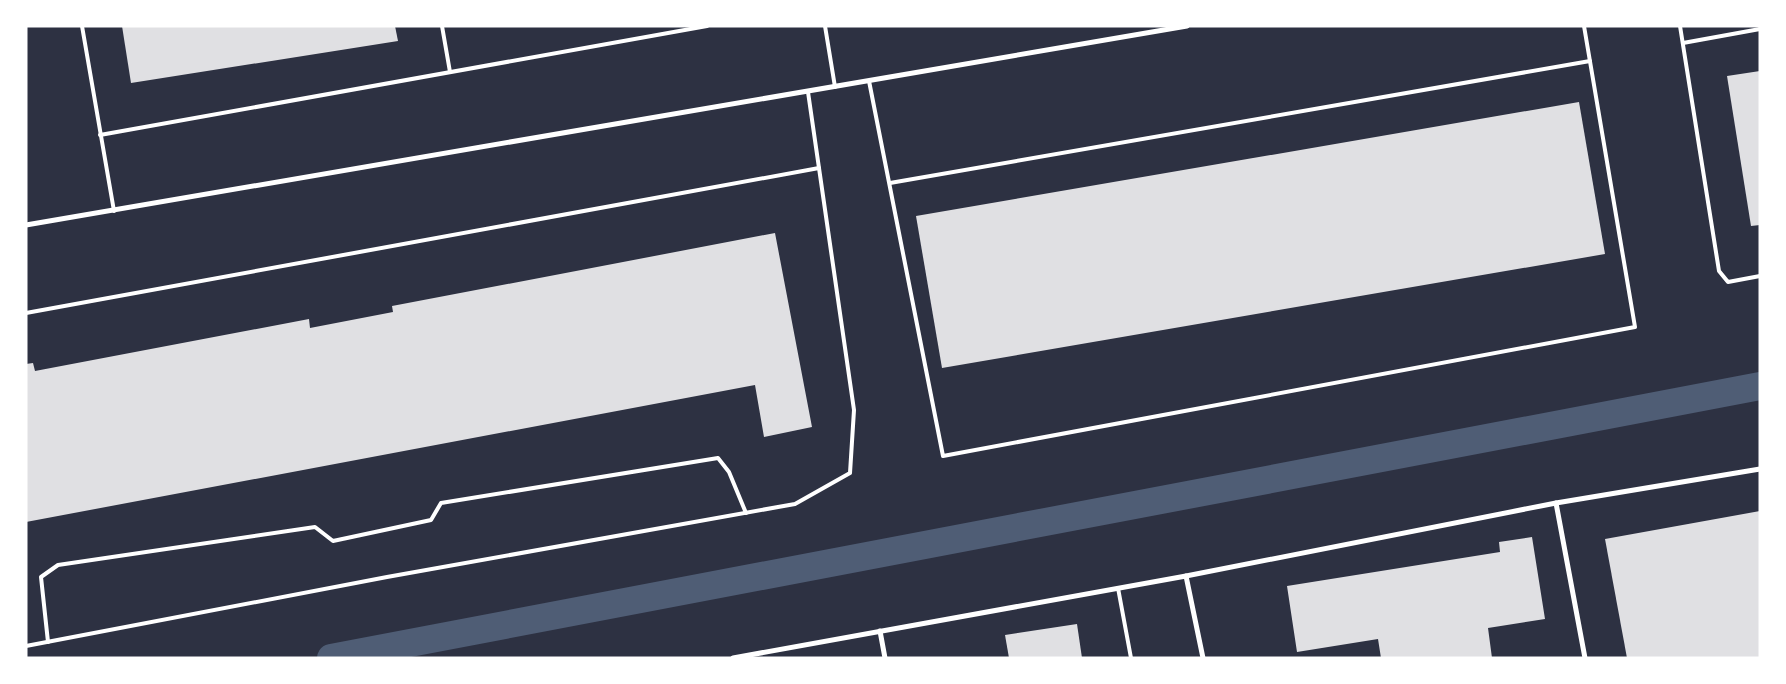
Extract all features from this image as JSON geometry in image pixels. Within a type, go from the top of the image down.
[{"type":"street","points":[[26,226],[1187,26]]},
{"type":"street","points":[[733,658],[1186,576],[1556,503],[1760,469]]},
{"type":"street","points":[[1556,503],[1584,658]]},
{"type":"street","points":[[1186,576],[1203,658]]},
{"type":"street","points":[[880,631],[885,658]]},
{"type":"lane","points":[[82,26],[114,210]]},
{"type":"lane","points":[[442,26],[450,72]]},
{"type":"lane","points":[[100,135],[707,26]]},
{"type":"lane","points":[[825,26],[836,87]]},
{"type":"lane","points":[[869,81],[943,456],[1635,327],[1584,26]]},
{"type":"lane","points":[[1680,26],[1719,271],[1728,282],[1760,276]]},
{"type":"lane","points":[[1682,43],[1760,29]]},
{"type":"lane","points":[[890,183],[1590,61]]},
{"type":"lane","points":[[26,646],[378,579],[795,504],[850,473],[854,410],[808,92]]},
{"type":"lane","points":[[26,313],[819,168]]},
{"type":"lane","points":[[48,642],[41,577],[58,565],[315,527],[332,541],[431,520],[441,503],[718,458],[728,472],[746,513]]},
{"type":"lane","points":[[1118,588],[1131,658]]},
{"type":"building","points":[[122,26],[395,26],[398,41],[131,83]]},
{"type":"building","points":[[1760,71],[1760,225],[1751,226],[1727,76]]},
{"type":"building","points":[[1579,102],[1605,254],[942,368],[916,216]]},
{"type":"building","points":[[775,233],[812,427],[764,437],[755,385],[26,522],[26,364],[33,363],[35,371],[309,319],[310,328],[393,312],[392,306]]},
{"type":"building","points":[[1760,511],[1760,658],[1627,658],[1605,539]]},
{"type":"building","points":[[1532,537],[1545,619],[1488,628],[1492,658],[1381,658],[1378,639],[1297,652],[1287,586],[1500,552],[1499,542]]},
{"type":"building","points":[[1077,624],[1082,658],[1009,658],[1005,635]]},
{"type":"waterway","points":[[331,658],[1760,386]]}]
